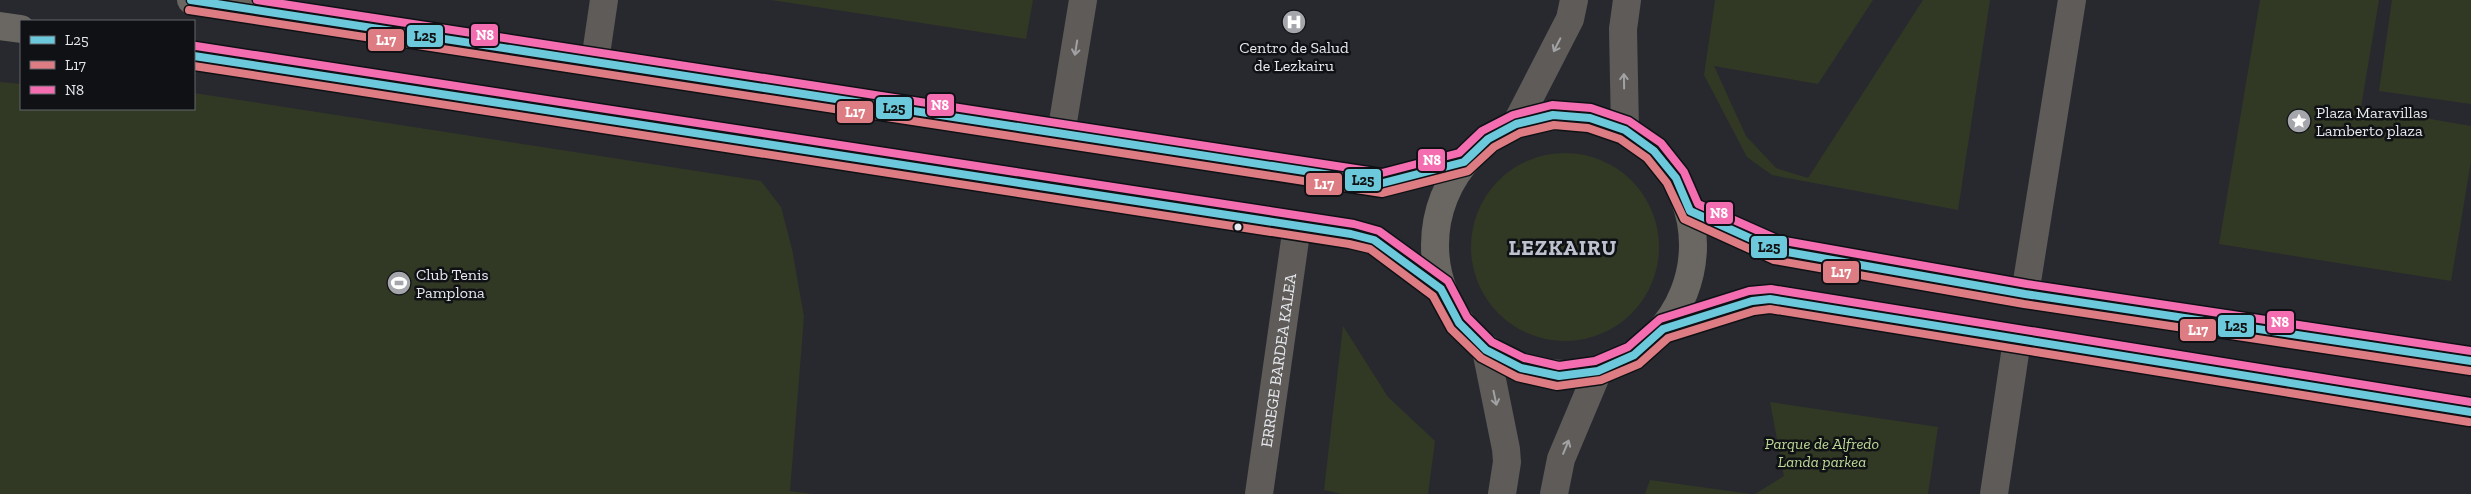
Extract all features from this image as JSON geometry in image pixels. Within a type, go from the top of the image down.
[{"type":"main road","points":[[190,0],[1383,183],[1464,162]]},
{"type":"main road","points":[[0,26],[20,30]]},
{"type":"main road","points":[[195,56],[1351,234],[1374,240],[1440,289]]},
{"type":"main road","points":[[1553,115],[1590,118],[1625,130],[1654,151],[1676,178],[1690,211],[1694,252],[1685,294],[1663,329],[1634,355],[1598,371],[1559,376],[1520,368],[1486,350],[1459,323],[1440,289],[1433,245],[1441,201],[1464,162],[1488,140],[1516,124],[1553,115]]},
{"type":"main road","points":[[1690,211],[1776,250],[2025,294],[2471,361]]},
{"type":"main road","points":[[1663,329],[1752,301],[1770,299],[2471,412]]},
{"type":"street","points":[[595,61],[604,0]]},
{"type":"street","points":[[1060,134],[1083,0]]},
{"type":"street","points":[[1516,124],[1570,19],[1574,0]]},
{"type":"street","points":[[1625,130],[1623,29],[1627,0]]},
{"type":"street","points":[[2025,294],[2072,0]]},
{"type":"street","name":"ERREGE BARDEA KALEA","points":[[1259,494],[1298,226]]},
{"type":"street","points":[[1994,494],[2017,340]]},
{"type":"street","points":[[1486,350],[1506,449],[1507,462],[1502,494]]},
{"type":"street","points":[[1554,494],[1561,458],[1598,371]]},
{"type":"green space","points":[[771,0],[1033,0],[1026,39]]},
{"type":"green space","points":[[1715,0],[1873,0],[1818,84],[1714,66],[1746,136],[1776,168],[1808,178],[1923,0],[1990,0],[1958,210],[1772,175],[1747,157],[1704,75]]},
{"type":"green space","points":[[2260,0],[2379,0],[2361,107],[2471,126],[2471,161],[2451,281],[2219,244]]},
{"type":"green space","points":[[2392,0],[2471,0],[2471,104],[2379,91]]},
{"type":"green space","name":"Club Tenis Pamplona","points":[[0,82],[20,84],[20,110],[195,110],[195,93],[761,181],[781,207],[792,249],[804,317],[790,491],[813,494],[0,494]]},
{"type":"green space","points":[[1574,153],[1583,154],[1610,164],[1632,180],[1644,195],[1652,211],[1658,229],[1658,265],[1652,283],[1644,299],[1632,314],[1617,326],[1601,334],[1583,340],[1556,341],[1547,340],[1520,330],[1505,320],[1492,307],[1482,292],[1472,265],[1471,238],[1472,229],[1482,202],[1492,187],[1505,174],[1520,164],[1547,154]]},
{"type":"green space","points":[[1343,326],[1388,397],[1435,441],[1428,494],[1341,494],[1324,490]]},
{"type":"green space","name":"Parque de Alfredo Landa parkea","points":[[1770,402],[1938,427],[1928,494],[1755,494],[1784,476]]},
{"type":"green space","name":"Parque de Alfredo Landa parkea","points":[[1650,480],[1751,494],[1645,494]]},
{"type":"transit line","name":"L25","points":[[191,0],[1383,183],[1464,162],[1488,139],[1516,124],[1553,115],[1590,118],[1625,130],[1654,151],[1676,178],[1690,211],[1776,250],[2025,294],[2471,361]]},
{"type":"transit line","name":"N8","points":[[257,0],[1382,173],[1459,153],[1482,131],[1513,115],[1552,105],[1591,108],[1629,121],[1661,143],[1684,172],[1698,204],[1779,240],[2027,284],[2471,351]]},
{"type":"transit line","name":"L17","points":[[189,10],[1382,193],[1468,171],[1494,147],[1520,133],[1554,125],[1588,128],[1620,139],[1647,158],[1667,183],[1684,219],[1774,260],[2024,304],[2470,371]]},
{"type":"transit line","name":"N8","points":[[196,46],[1354,224],[1379,231],[1448,281],[1467,317],[1492,342],[1524,358],[1559,366],[1595,361],[1628,347],[1660,319],[1749,291],[1771,289],[2471,402]]},
{"type":"transit line","name":"L25","points":[[195,56],[1351,234],[1374,240],[1441,289],[1459,323],[1486,350],[1521,368],[1559,376],[1598,371],[1634,355],[1663,329],[1752,301],[1770,299],[2471,412]]},
{"type":"transit line","name":"L17","points":[[195,66],[1349,244],[1370,249],[1433,296],[1451,329],[1481,358],[1517,377],[1557,386],[1601,380],[1639,364],[1668,338],[1754,311],[1770,309],[2469,422]]},
{"type":"place","name":"Centro de Salud de Lezkairu","points":[[1294,22]]},
{"type":"place","name":"Plaza Maravillas Lamberto plaza","points":[[2299,121]]},
{"type":"place","name":"Club Tenis Pamplona","points":[[399,283]]},
{"type":"district","name":"LEZKAIRU","points":[[1563,247]]}]
